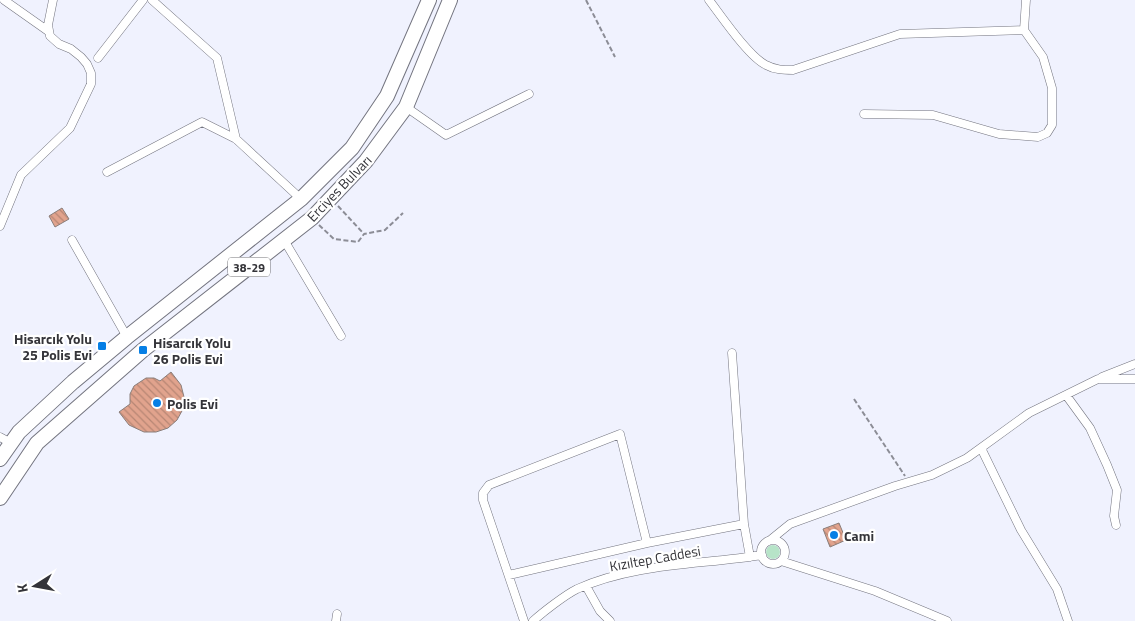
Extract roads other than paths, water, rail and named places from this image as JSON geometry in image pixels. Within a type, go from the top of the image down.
[{"type":"highway","name":"Erciyes Bulvarı","points":[[0,459],[3,438],[19,432],[66,388],[127,337],[301,199],[352,148],[387,96],[429,0]]},
{"type":"highway","name":"Erciyes Bulvarı","points":[[0,498],[37,443],[143,350],[312,218],[332,199],[366,161],[406,107],[450,0]]},
{"type":"street","points":[[0,226],[21,175],[70,128],[91,84],[91,74],[87,64],[81,57],[71,49],[54,41],[48,31],[4,0]]},
{"type":"street","points":[[48,31],[53,0]]},
{"type":"street","points":[[98,58],[143,0]]},
{"type":"street","points":[[152,0],[217,58],[236,139]]},
{"type":"street","points":[[709,0],[756,59],[767,66],[780,70],[793,70],[900,34],[1024,30]]},
{"type":"street","points":[[864,114],[933,115],[999,134],[1043,136],[1052,125],[1052,88],[1043,57],[1024,30],[1026,0]]},
{"type":"street","points":[[406,107],[446,135],[529,94]]},
{"type":"street","points":[[107,172],[202,122],[236,139],[301,199]]},
{"type":"street","points":[[72,240],[127,337]]},
{"type":"street","points":[[284,240],[341,336]]},
{"type":"street","points":[[732,353],[744,524],[750,557]]},
{"type":"street","points":[[948,621],[876,590],[782,561],[770,564],[763,559],[763,547],[790,524],[932,475],[967,458],[1029,414],[1098,379],[1135,364]]},
{"type":"street","points":[[1098,379],[1135,380]]},
{"type":"street","points":[[1066,395],[1090,428],[1114,482],[1117,496],[1114,506],[1116,525]]},
{"type":"street","points":[[524,621],[482,496],[486,487],[620,434],[647,543]]},
{"type":"street","points":[[981,448],[1022,530],[1057,590],[1068,621]]},
{"type":"street","points":[[509,575],[647,543],[744,524]]},
{"type":"street","points":[[769,541],[777,541],[784,546],[785,554],[782,561]]},
{"type":"street","name":"Kızıltep Caddesi","points":[[533,621],[575,590],[622,574],[670,565],[762,555]]},
{"type":"street","points":[[586,586],[600,611],[610,621]]},
{"type":"place","name":"Hisarcık Yolu 25 Polis Evi","points":[[102,346]]},
{"type":"place","name":"Hisarcık Yolu 26 Polis Evi","points":[[143,350]]},
{"type":"place","name":"Polis Evi","points":[[157,403]]},
{"type":"place","name":"Cami","points":[[834,535]]}]
